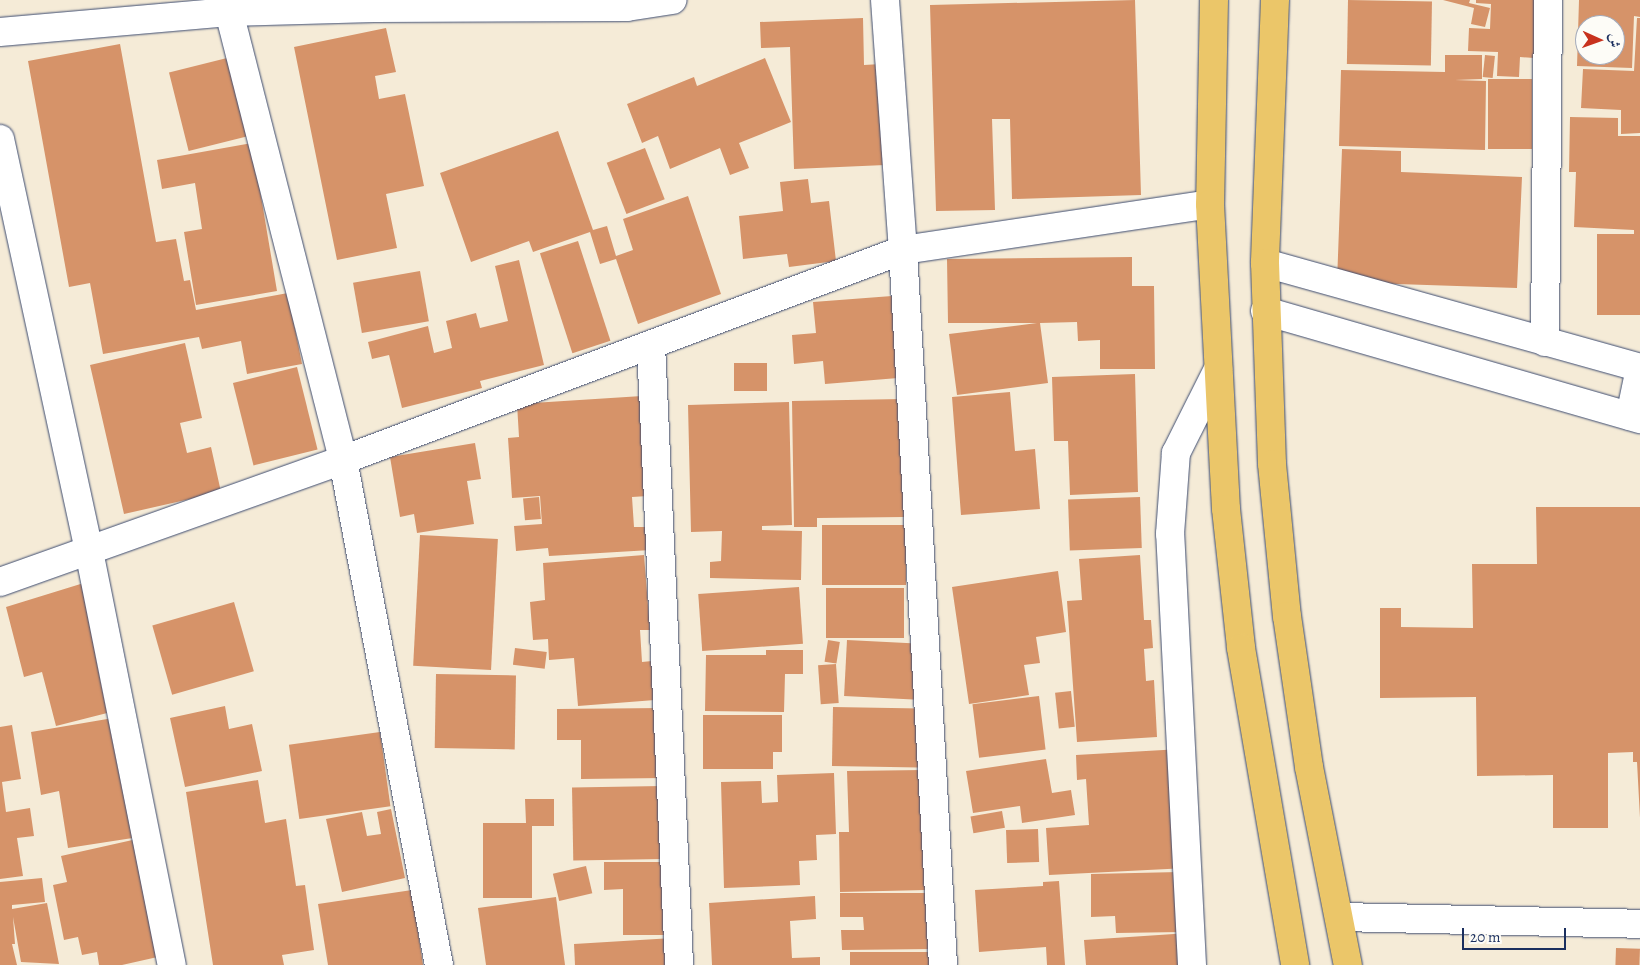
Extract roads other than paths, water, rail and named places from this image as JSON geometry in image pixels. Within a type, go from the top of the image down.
[{"type":"main road","points":[[1214,0],[1210,204],[1226,509],[1241,648],[1295,965]]},
{"type":"main road","points":[[1275,0],[1265,263],[1265,312],[1272,464],[1287,616],[1309,767],[1348,965]]},
{"type":"street","points":[[0,32],[228,6],[627,7],[672,0]]},
{"type":"street","points":[[885,0],[903,250],[942,965]]},
{"type":"street","points":[[1544,342],[1548,0]]},
{"type":"street","points":[[228,6],[343,460],[439,965]]},
{"type":"street","points":[[0,139],[90,551],[172,965]]},
{"type":"street","points":[[0,582],[343,460],[903,250],[1210,204]]},
{"type":"street","points":[[1265,263],[1640,368],[1635,417],[1265,312]]},
{"type":"street","points":[[651,345],[679,965]]},
{"type":"street","points":[[1192,965],[1170,534],[1176,453],[1218,370]]},
{"type":"street","points":[[1340,917],[1640,924]]}]
